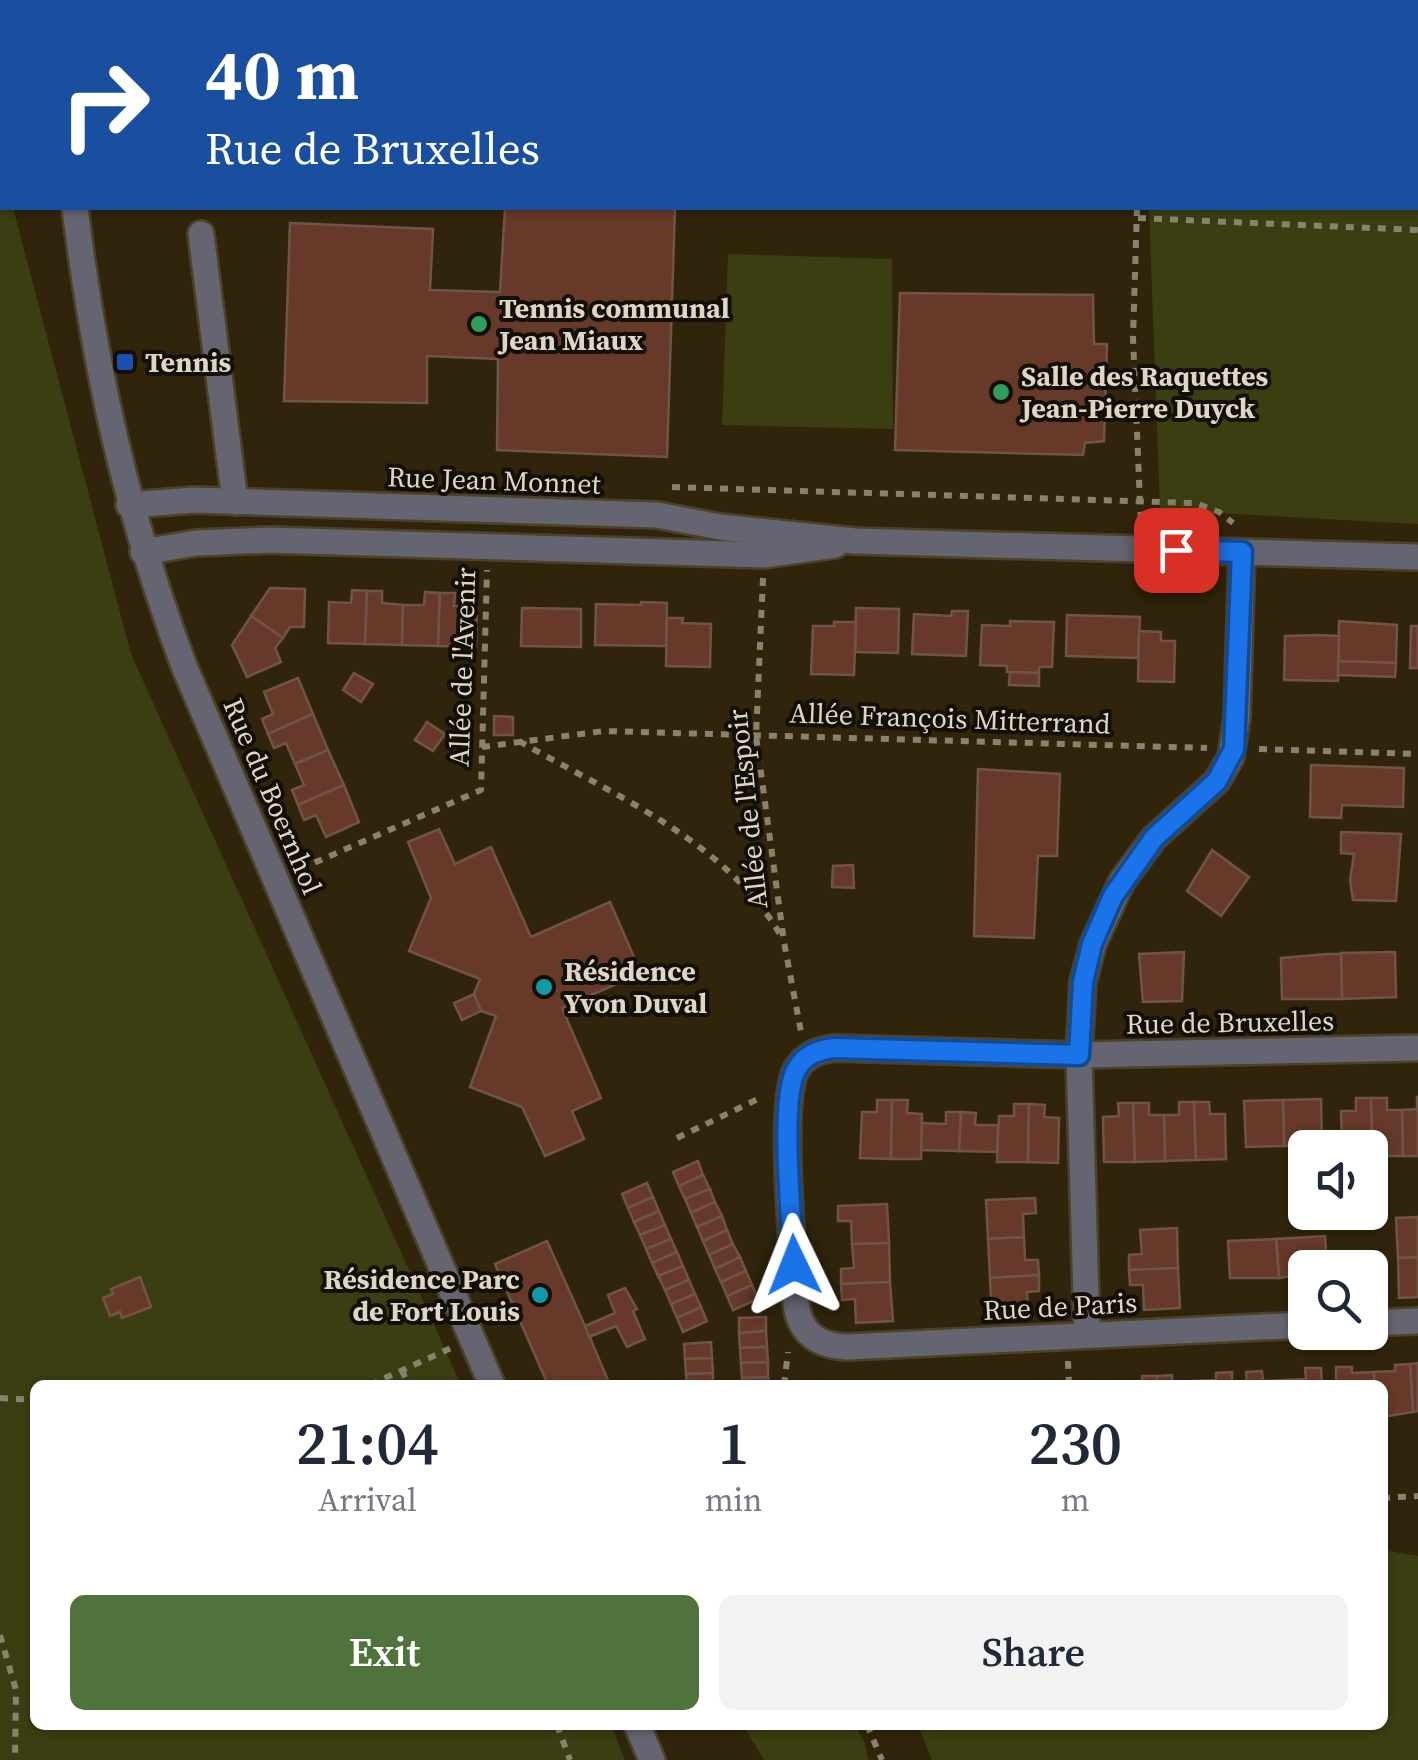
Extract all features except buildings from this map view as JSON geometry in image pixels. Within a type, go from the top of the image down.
[{"type":"street","name":"Rue du Boernhol","points":[[75,210],[94,351],[129,505],[184,666],[490,1380]]},
{"type":"street","points":[[200,234],[235,502]]},
{"type":"street","name":"Rue Jean Monnet","points":[[129,505],[194,500],[657,515],[704,525],[855,541],[1418,557]]},
{"type":"street","name":"Rue Jean Monnet","points":[[144,552],[196,543],[259,540],[764,554],[855,541]]},
{"type":"street","points":[[1087,1333],[1079,1055],[1083,982],[1092,944],[1113,896],[1154,838],[1217,781],[1234,749],[1242,552]]},
{"type":"street","name":"Rue de Bruxelles","points":[[806,1058],[814,1052],[835,1048],[1079,1055],[1418,1048]]},
{"type":"street","points":[[790,1084],[806,1058]]},
{"type":"street","name":"Rue de Paris","points":[[790,1084],[787,1110],[796,1304],[803,1328],[818,1342],[848,1346],[1288,1326]]},
{"type":"street","points":[[1388,1322],[1418,1321]]},
{"type":"street","points":[[639,1730],[652,1760]]},
{"type":"path","points":[[1138,210],[1132,338],[1138,500]]},
{"type":"path","points":[[1138,218],[1418,230]]},
{"type":"path","points":[[765,489],[1208,505],[1235,526],[1242,552]]},
{"type":"path","name":"Allée de l'Avenir","points":[[276,880],[481,790],[488,546]]},
{"type":"path","name":"Allée de l'Espoir","points":[[764,554],[756,736],[784,942],[806,1058]]},
{"type":"path","name":"Allée François Mitterrand","points":[[482,748],[591,732],[1418,754]]},
{"type":"path","points":[[518,742],[707,851],[758,902],[784,942]]},
{"type":"path","points":[[677,1138],[790,1084]]},
{"type":"path","points":[[381,1380],[472,1339]]},
{"type":"path","points":[[402,1370],[406,1380]]},
{"type":"path","points":[[0,1398],[30,1400]]},
{"type":"path","points":[[1388,1498],[1418,1496]]},
{"type":"path","points":[[0,1635],[16,1690],[15,1760]]},
{"type":"path","points":[[558,1730],[570,1760]]},
{"type":"path","points":[[869,1730],[882,1760]]},
{"type":"green space","points":[[0,210],[14,210],[131,654],[459,1380],[30,1380],[30,1730],[613,1730],[625,1760],[0,1760]]},
{"type":"green space","points":[[1149,210],[1418,210],[1418,524],[1160,510]]},
{"type":"green space","points":[[728,254],[892,259],[893,429],[722,425]]},
{"type":"green space","points":[[1388,1551],[1418,1556],[1418,1760],[932,1760],[920,1730],[1388,1730]]},
{"type":"green space","points":[[746,1730],[858,1730],[868,1760],[764,1760]]},
{"type":"place","name":"Tennis communal Jean Miaux","points":[[479,324]]},
{"type":"place","name":"Tennis","points":[[125,362]]},
{"type":"place","name":"Salle des Raquettes Jean-Pierre Duyck","points":[[1001,392]]},
{"type":"place","name":"Résidence Yvon Duval","points":[[544,987]]},
{"type":"place","name":"Résidence Parc de Fort Louis","points":[[540,1295]]},
{"type":"route","points":[[794,1265],[787,1110],[795,1073],[814,1052],[835,1048],[1079,1055],[1083,982],[1092,944],[1113,896],[1143,850],[1217,781],[1234,749],[1242,552],[1176,550]]}]
